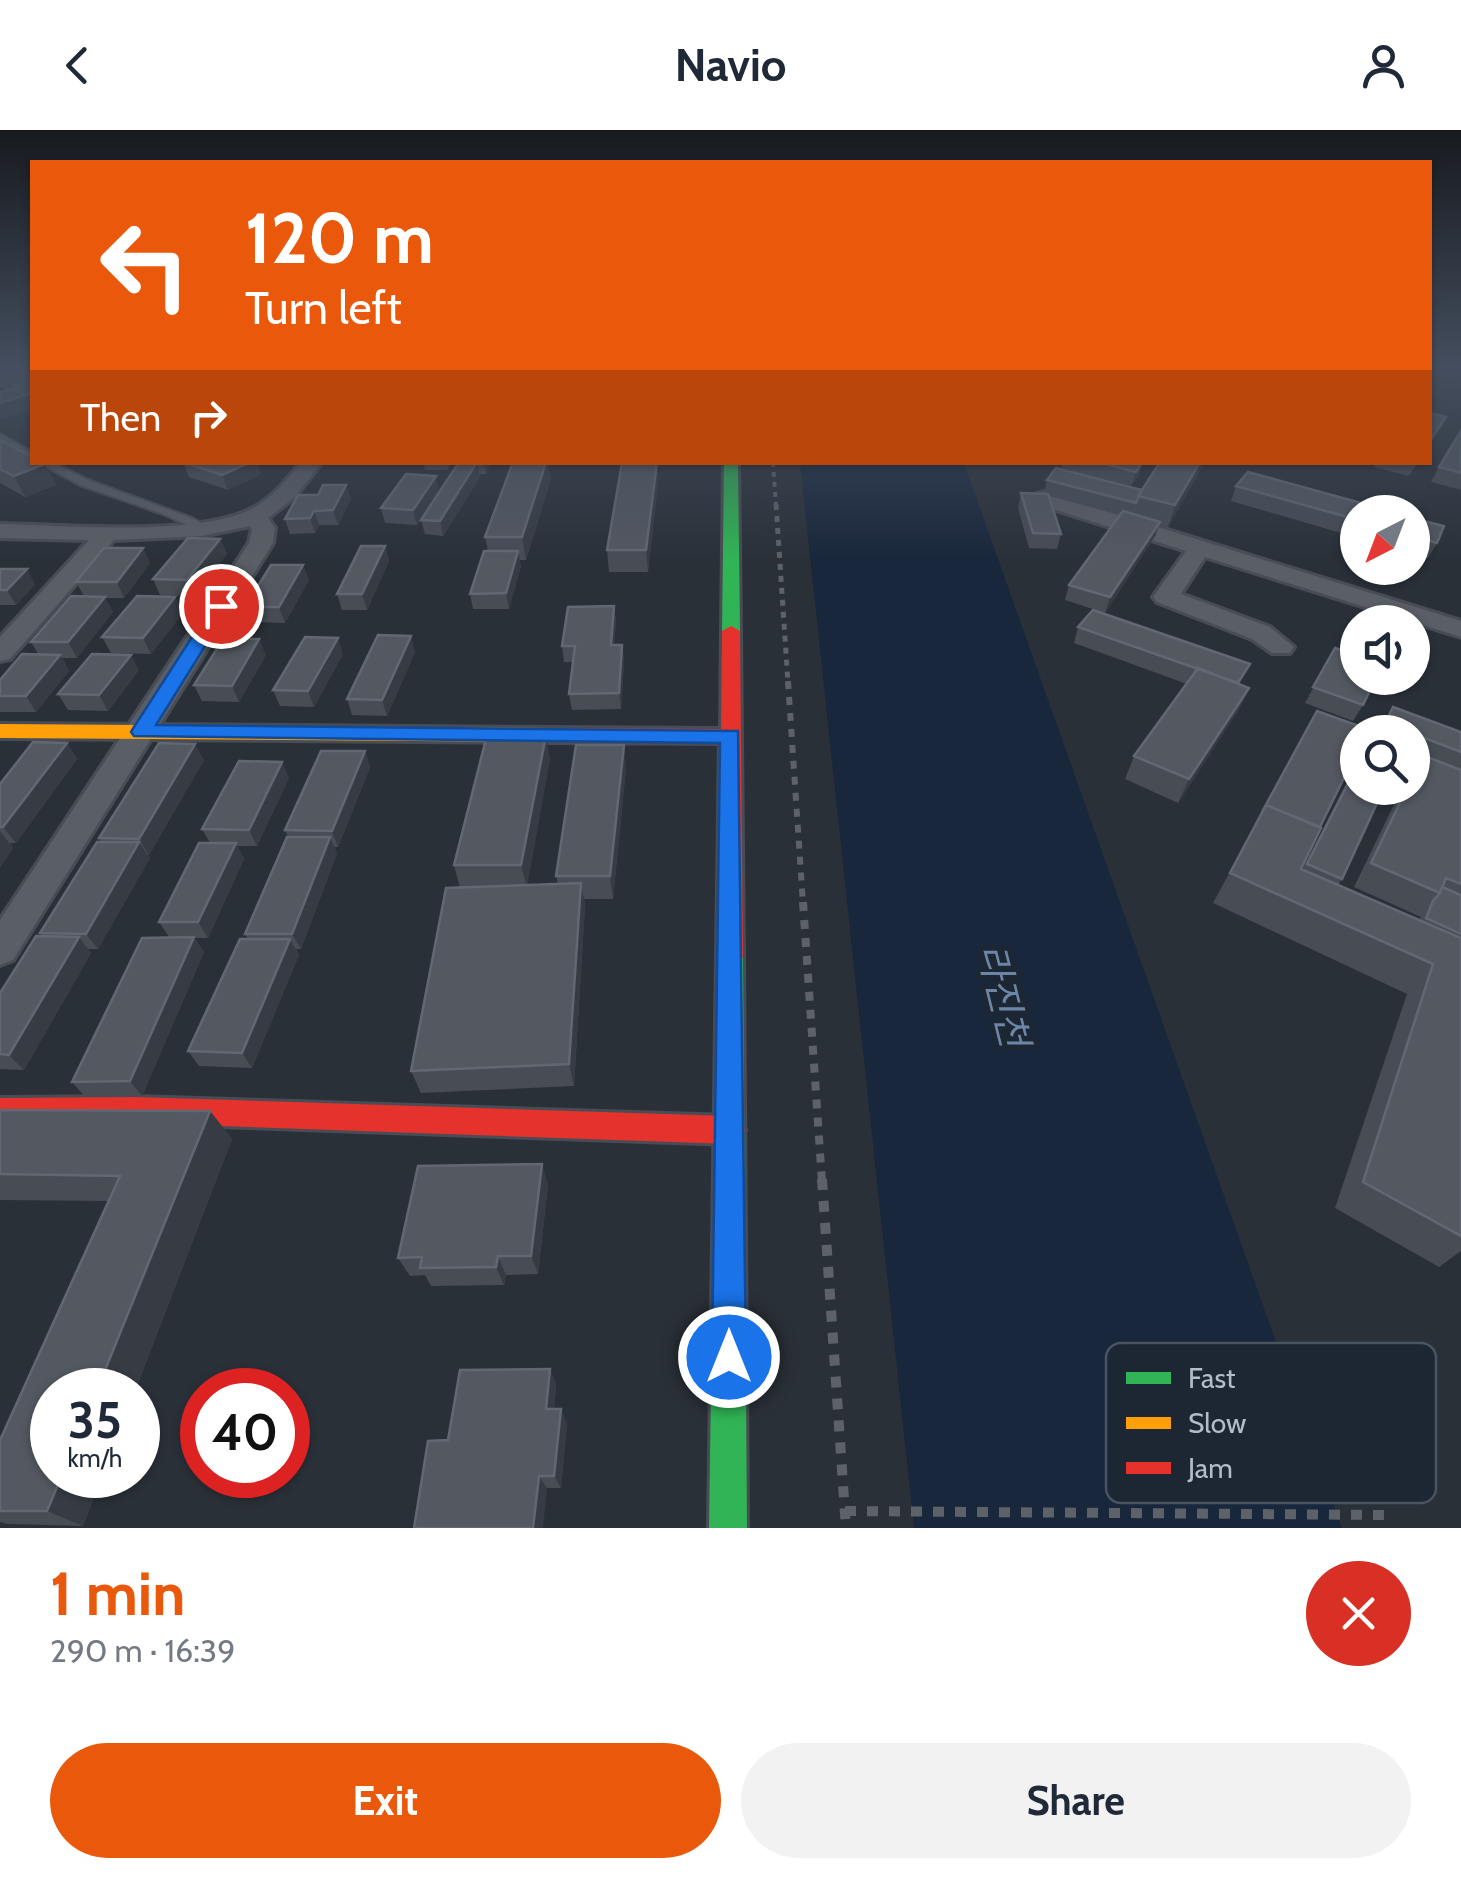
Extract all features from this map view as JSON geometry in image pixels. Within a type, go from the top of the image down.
[{"type":"street","points":[[0,531],[208,530],[254,517],[274,504],[309,465]]},
{"type":"street","points":[[728,1528],[731,465]]},
{"type":"street","points":[[1045,499],[1461,630]]},
{"type":"street","points":[[0,950],[261,543],[264,528],[254,517]]},
{"type":"street","points":[[0,653],[110,531]]},
{"type":"street","points":[[1200,547],[1166,597],[1260,633],[1281,646]]},
{"type":"street","points":[[0,731],[730,736]]},
{"type":"street","points":[[0,1111],[154,1111],[730,1130]]},
{"type":"lane","points":[[0,437],[30,455]]},
{"type":"lane","points":[[49,465],[98,491],[188,519],[208,530]]},
{"type":"path","points":[[773,465],[846,1528]]},
{"type":"path","points":[[845,1511],[1387,1515]]},
{"type":"water","name":"라진천","points":[[800,465],[965,465],[1276,1343],[1106,1343],[1106,1503],[1333,1503],[1342,1528],[914,1528]]},
{"type":"building","points":[[1461,431],[1461,473],[1439,467]]},
{"type":"building","points":[[0,440],[30,456],[30,465],[42,465],[14,476],[0,469]]},
{"type":"building","points":[[192,465],[244,465],[222,475]]},
{"type":"building","points":[[457,465],[475,465],[440,521],[421,520]]},
{"type":"building","points":[[512,465],[545,465],[522,537],[485,537]]},
{"type":"building","points":[[622,465],[657,465],[646,550],[607,550]]},
{"type":"building","points":[[1109,465],[1140,465],[1136,472]]},
{"type":"building","points":[[1158,465],[1198,465],[1175,505],[1138,496]]},
{"type":"building","points":[[1056,468],[1142,490],[1136,503],[1047,480]]},
{"type":"building","points":[[1248,472],[1340,497],[1340,515],[1236,486]]},
{"type":"building","points":[[406,474],[436,476],[413,510],[381,508]]},
{"type":"building","points":[[323,485],[346,485],[333,510],[314,511],[310,518],[285,519],[298,495],[318,495]]},
{"type":"building","points":[[1021,493],[1048,494],[1061,534],[1033,533]]},
{"type":"building","points":[[1123,511],[1160,522],[1110,597],[1069,585]]},
{"type":"building","points":[[1430,522],[1444,526],[1437,543],[1430,541]]},
{"type":"building","points":[[188,538],[220,539],[187,580],[153,579]]},
{"type":"building","points":[[361,546],[385,546],[362,594],[337,594]]},
{"type":"building","points":[[104,548],[143,548],[117,582],[76,582]]},
{"type":"building","points":[[484,551],[518,551],[506,593],[470,594]]},
{"type":"building","points":[[271,565],[303,565],[279,607],[245,607]]},
{"type":"building","points":[[0,569],[27,569],[7,590],[0,590]]},
{"type":"building","points":[[71,596],[105,597],[68,642],[31,642]]},
{"type":"building","points":[[137,596],[175,597],[143,638],[102,637]]},
{"type":"building","points":[[614,606],[611,645],[622,645],[619,693],[569,694],[575,646],[562,646],[568,607]]},
{"type":"building","points":[[1093,610],[1250,664],[1238,683],[1078,627]]},
{"type":"building","points":[[378,635],[411,636],[382,700],[347,699]]},
{"type":"building","points":[[305,637],[338,638],[308,691],[273,690]]},
{"type":"building","points":[[223,639],[259,639],[232,686],[194,685]]},
{"type":"building","points":[[1335,648],[1340,650],[1340,695],[1368,695],[1363,705],[1313,687]]},
{"type":"building","points":[[22,654],[60,655],[26,696],[0,696],[0,680]]},
{"type":"building","points":[[92,654],[131,655],[99,695],[58,694]]},
{"type":"building","points":[[1198,668],[1249,688],[1189,779],[1134,756]]},
{"type":"building","points":[[1393,707],[1415,715],[1389,715]]},
{"type":"building","points":[[1317,711],[1340,719],[1340,786],[1320,827],[1266,805],[1262,812]]},
{"type":"building","points":[[1430,721],[1461,732],[1461,752],[1430,740]]},
{"type":"building","points":[[487,735],[546,735],[521,865],[454,865]]},
{"type":"building","points":[[33,742],[67,743],[0,827],[0,784]]},
{"type":"building","points":[[159,743],[195,744],[139,839],[99,838]]},
{"type":"building","points":[[576,745],[624,745],[610,876],[556,876]]},
{"type":"building","points":[[321,751],[365,751],[332,831],[285,830]]},
{"type":"building","points":[[1430,758],[1461,770],[1461,884],[1446,878],[1440,893],[1371,863],[1399,805],[1430,805]]},
{"type":"building","points":[[239,761],[282,762],[249,830],[202,829]]},
{"type":"building","points":[[1340,799],[1340,805],[1376,805],[1342,879],[1307,864]]},
{"type":"building","points":[[1266,805],[1321,828],[1301,869],[1461,938],[1461,1236],[1363,1182],[1433,964],[1230,873]]},
{"type":"building","points":[[287,837],[330,837],[292,934],[245,934]]},
{"type":"building","points":[[97,842],[139,842],[86,934],[40,933]]},
{"type":"building","points":[[199,843],[236,843],[198,922],[159,922]]},
{"type":"building","points":[[581,883],[569,1064],[411,1071],[446,888]]},
{"type":"building","points":[[1442,887],[1461,895],[1461,934],[1426,918]]},
{"type":"building","points":[[36,936],[79,937],[9,1055],[0,1054],[0,993]]},
{"type":"building","points":[[194,937],[130,1081],[72,1082],[142,938]]},
{"type":"building","points":[[240,939],[290,939],[242,1053],[188,1051]]},
{"type":"building","points":[[0,1110],[210,1111],[106,1368],[33,1368],[120,1176],[0,1174]]},
{"type":"building","points":[[542,1164],[531,1256],[498,1256],[496,1267],[420,1268],[422,1257],[398,1258],[418,1166]]},
{"type":"building","points":[[550,1369],[546,1409],[561,1409],[554,1476],[539,1476],[533,1528],[414,1528],[428,1441],[448,1440],[460,1370]]},
{"type":"building","points":[[30,1374],[30,1498],[52,1498],[47,1511],[0,1511],[0,1440]]},
{"type":"traffic: fast","points":[[731,465],[731,631]]},
{"type":"traffic: fast","points":[[728,1528],[730,957]]},
{"type":"traffic: slow","points":[[0,731],[556,735]]},
{"type":"traffic: jam","points":[[730,957],[731,631]]},
{"type":"traffic: jam","points":[[556,735],[730,736]]},
{"type":"traffic: jam","points":[[0,1111],[135,1110],[730,1130]]},
{"type":"route","points":[[221,606],[142,732],[730,736],[729,1357]]}]
